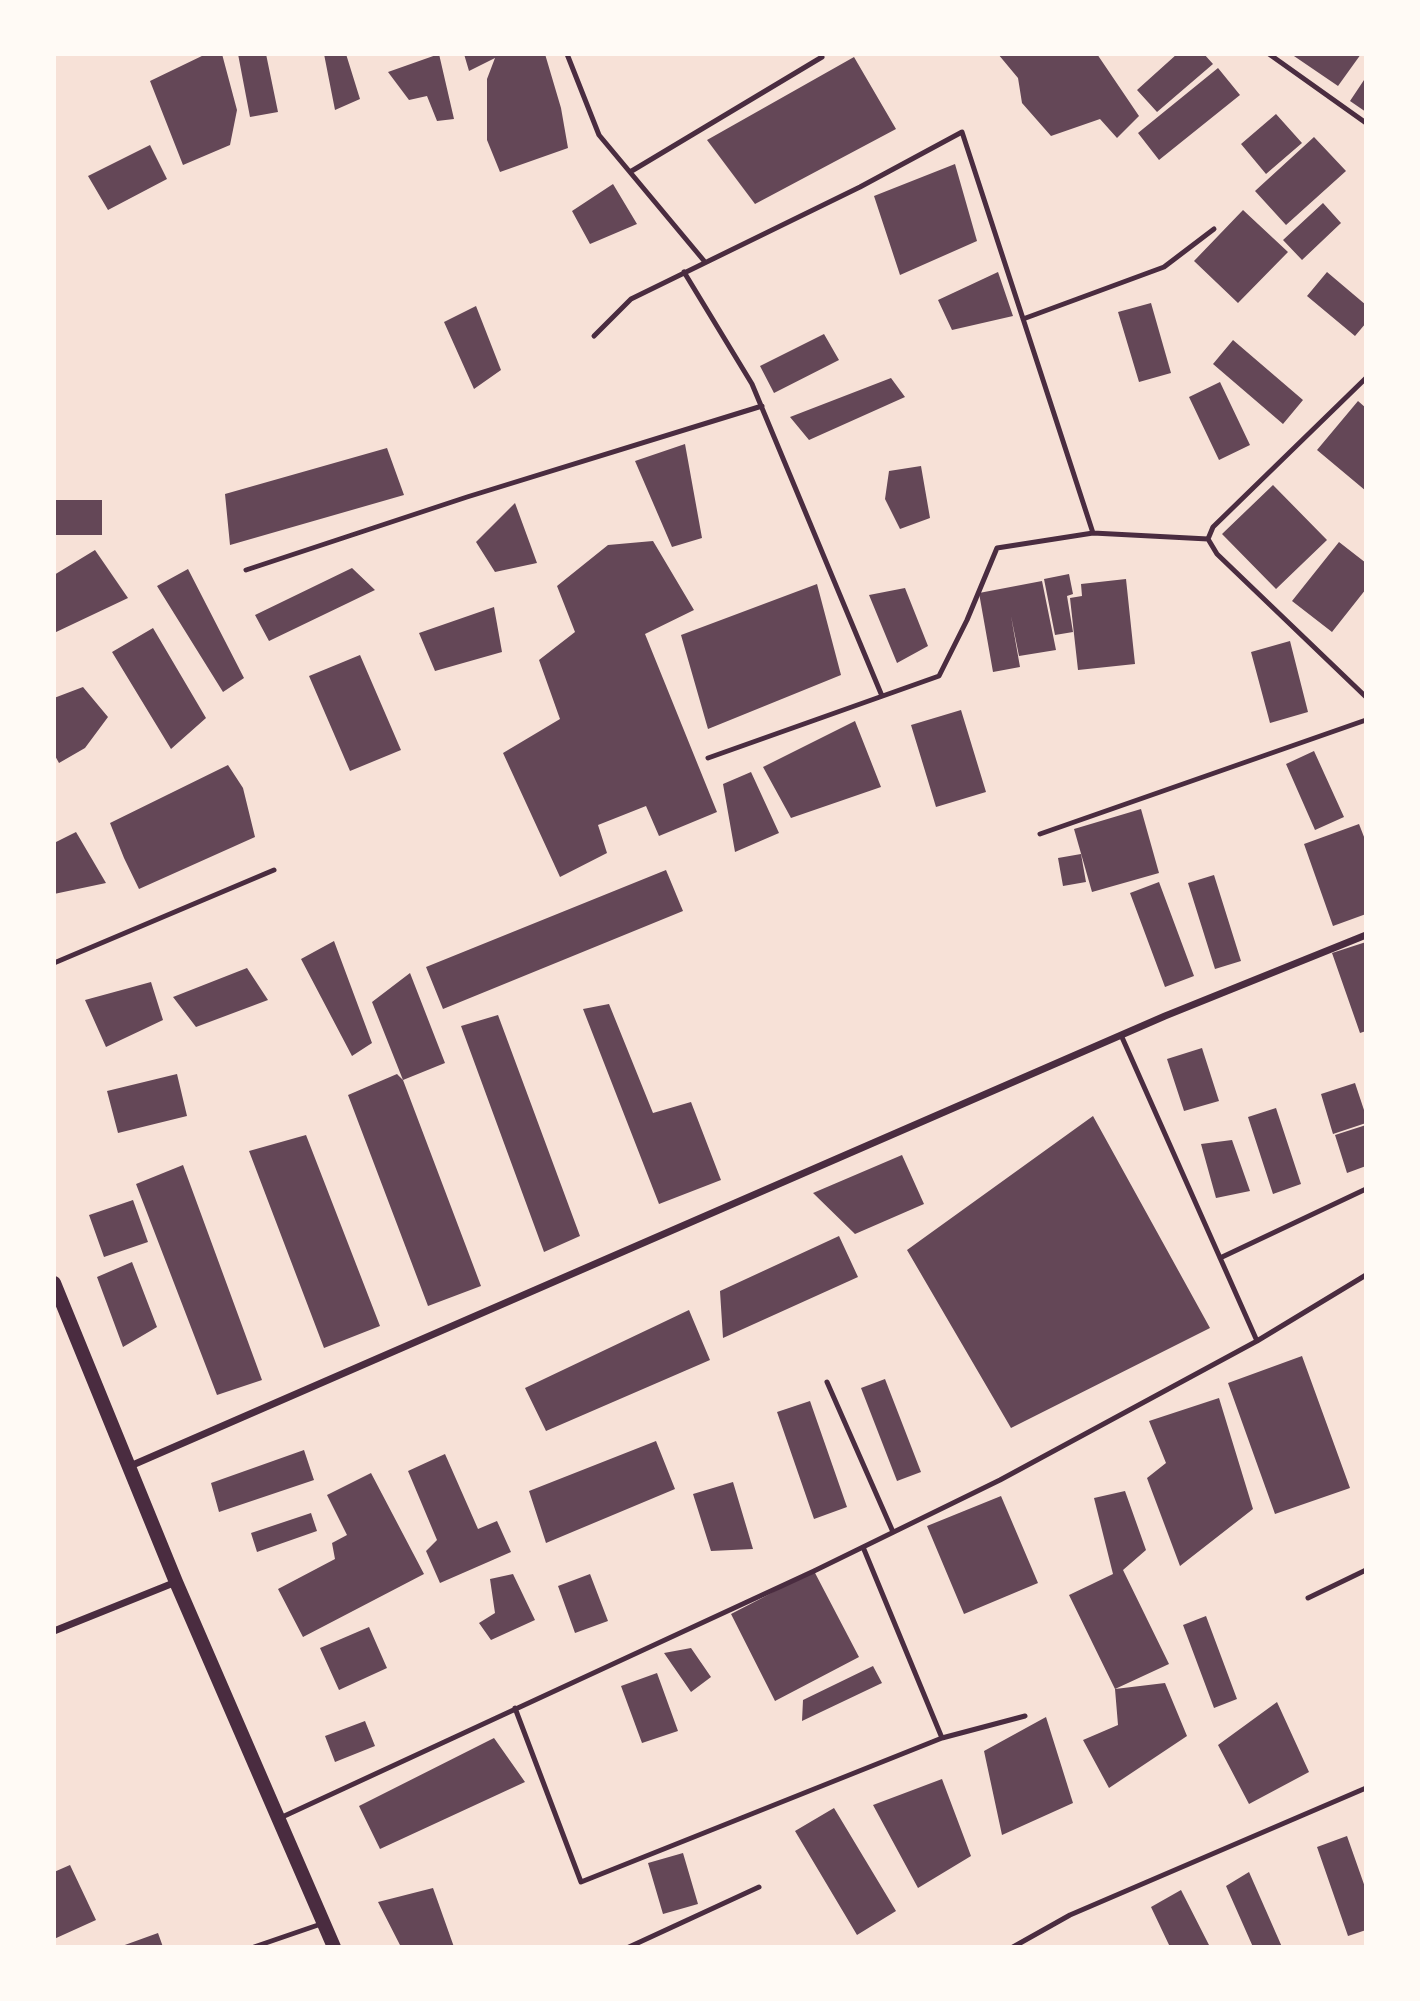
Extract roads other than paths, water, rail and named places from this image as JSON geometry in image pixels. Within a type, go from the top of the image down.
[{"type":"main road","points":[[54,1283],[176,1582],[334,1947]]},
{"type":"street","points":[[128,1467],[1121,1035],[1366,935]]},
{"type":"street","points":[[54,1631],[176,1582]]},
{"type":"lane","points":[[567,54],[599,135],[705,262]]},
{"type":"lane","points":[[1269,54],[1366,123]]},
{"type":"lane","points":[[630,172],[822,57]]},
{"type":"lane","points":[[594,336],[631,299],[860,187],[962,132],[1093,533]]},
{"type":"lane","points":[[1023,319],[1164,267],[1214,229]]},
{"type":"lane","points":[[684,272],[752,384],[882,696]]},
{"type":"lane","points":[[1208,539],[1213,527],[1366,378]]},
{"type":"lane","points":[[246,570],[467,497],[762,406]]},
{"type":"lane","points":[[708,758],[939,676],[967,620],[997,548],[1093,533],[1208,539]]},
{"type":"lane","points":[[1208,539],[1217,554],[1366,697]]},
{"type":"lane","points":[[1040,834],[1366,720]]},
{"type":"lane","points":[[54,962],[274,870]]},
{"type":"lane","points":[[1121,1035],[1257,1341]]},
{"type":"lane","points":[[1220,1258],[1366,1189]]},
{"type":"lane","points":[[278,1818],[863,1547],[1000,1480],[1257,1341],[1366,1275]]},
{"type":"lane","points":[[827,1382],[893,1532]]},
{"type":"lane","points":[[863,1547],[942,1738]]},
{"type":"lane","points":[[1308,1598],[1366,1570]]},
{"type":"lane","points":[[515,1708],[581,1882],[942,1738],[1025,1716]]},
{"type":"lane","points":[[1013,1947],[1070,1915],[1366,1788]]},
{"type":"lane","points":[[629,1947],[759,1887]]},
{"type":"lane","points":[[254,1947],[324,1923]]}]
